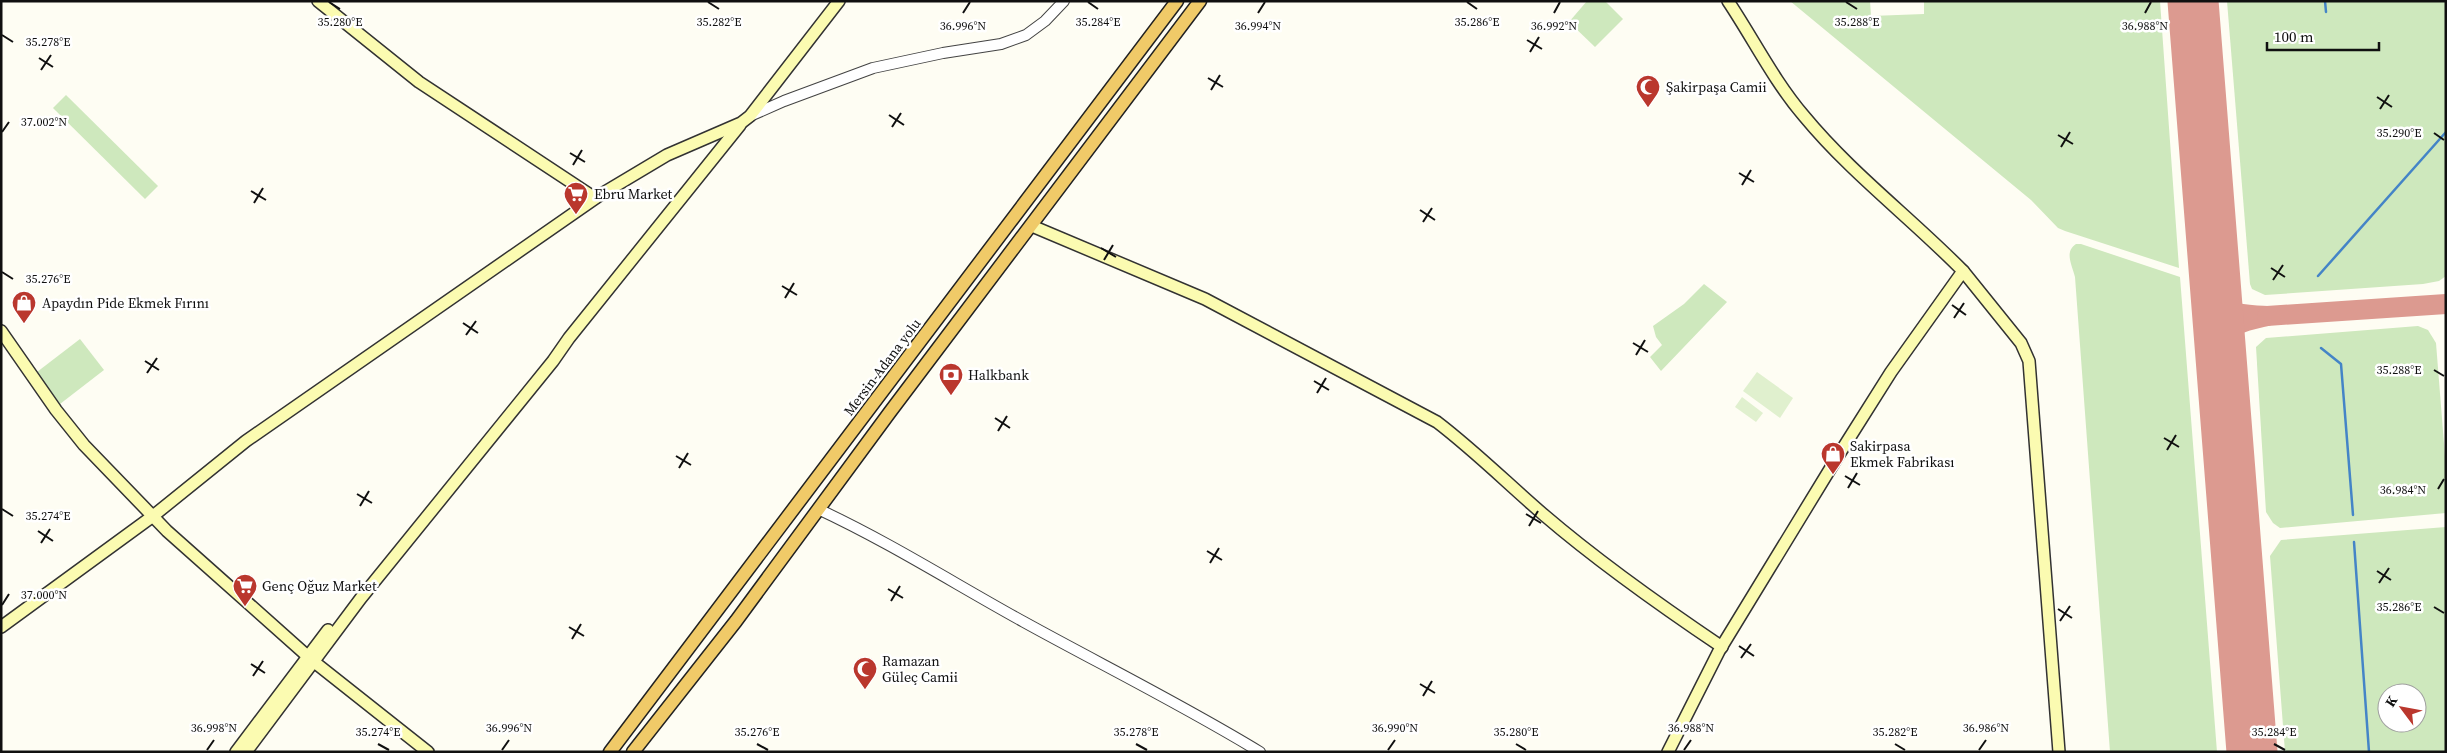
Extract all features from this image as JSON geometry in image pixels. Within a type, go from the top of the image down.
[{"type":"highway","name":"Mersin-Adana yolu","points":[[610,752],[1177,1]]},
{"type":"highway","points":[[633,752],[731,627],[1200,1]]},
{"type":"main road","points":[[318,1],[419,82],[595,198]]},
{"type":"main road","points":[[1,627],[153,516],[246,441],[595,198],[667,156],[745,120],[832,1]]},
{"type":"main road","points":[[236,752],[310,658],[553,361],[569,338],[839,1]]},
{"type":"main road","points":[[1728,1],[1780,87],[1804,117],[1834,150],[1963,271],[2022,343],[2029,361],[2059,752]]},
{"type":"main road","points":[[1032,226],[1205,299],[1437,422],[1468,445],[1544,515],[1655,602],[1722,648]]},
{"type":"main road","points":[[1668,752],[1722,648],[1887,379],[1963,271]]},
{"type":"main road","points":[[1,331],[56,410],[80,440],[167,531],[310,658],[428,752]]},
{"type":"main road","points":[[246,752],[310,658]]},
{"type":"street","points":[[745,120],[784,101],[873,68],[943,52],[1001,44],[1026,35],[1045,21],[1064,1]]},
{"type":"street","points":[[818,509],[866,531],[946,578],[1098,660],[1260,752]]},
{"type":"green space","points":[[1587,1],[1605,1],[1623,19],[1595,47],[1569,22]]},
{"type":"green space","points":[[1790,1],[1870,1],[1871,16],[1924,14],[1924,1],[2160,1],[2179,268],[2058,228],[2031,200]]},
{"type":"green space","points":[[2227,1],[2446,1],[2446,276],[2439,281],[2423,284],[2265,295],[2252,289],[2250,284]]},
{"type":"green space","points":[[66,95],[158,186],[145,199],[53,108]]},
{"type":"green space","points":[[2076,244],[2081,244],[2180,277],[2217,752],[2110,752],[2075,277],[2070,259],[2070,251]]},
{"type":"green space","points":[[1704,284],[1727,302],[1661,371],[1650,357],[1662,345],[1656,337],[1653,326],[1684,304]]},
{"type":"green space","points":[[2418,326],[2428,330],[2436,343],[2446,469],[2446,513],[2280,528],[2273,523],[2266,512],[2256,347],[2266,338]]},
{"type":"green space","points":[[80,339],[104,370],[60,404],[37,372]]},
{"type":"green space","points":[[1757,372],[1793,398],[1780,418],[1743,391]]},
{"type":"green space","points":[[1742,397],[1763,413],[1756,422],[1735,407]]},
{"type":"green space","points":[[2446,527],[2446,752],[2285,752],[2270,556],[2281,540]]},
{"type":"waterway","points":[[2325,1],[2326,12]]},
{"type":"waterway","points":[[2318,276],[2446,132]]},
{"type":"waterway","points":[[2321,348],[2341,364],[2353,515]]},
{"type":"waterway","points":[[2354,542],[2369,752]]},
{"type":"taxiway","points":[[2216,287],[2219,297],[2224,304],[2234,312],[2267,316],[2238,324],[2231,328],[2222,339],[2220,347]]},
{"type":"taxiway","points":[[2267,316],[2446,304]]},
{"type":"runway","points":[[2193,1],[2252,752]]},
{"type":"place","name":"Şakirpaşa Camii","points":[[1648,108]]},
{"type":"place","name":"Ebru Market","points":[[576,215]]},
{"type":"place","name":"Apaydın Pide Ekmek Fırını","points":[[24,324]]},
{"type":"place","name":"Halkbank","points":[[951,396]]},
{"type":"place","name":"Sakirpasa Ekmek Fabrikası","points":[[1833,475]]},
{"type":"place","name":"Genç Oğuz Market","points":[[245,607]]},
{"type":"place","name":"Ramazan Güleç Camii","points":[[865,690]]}]
